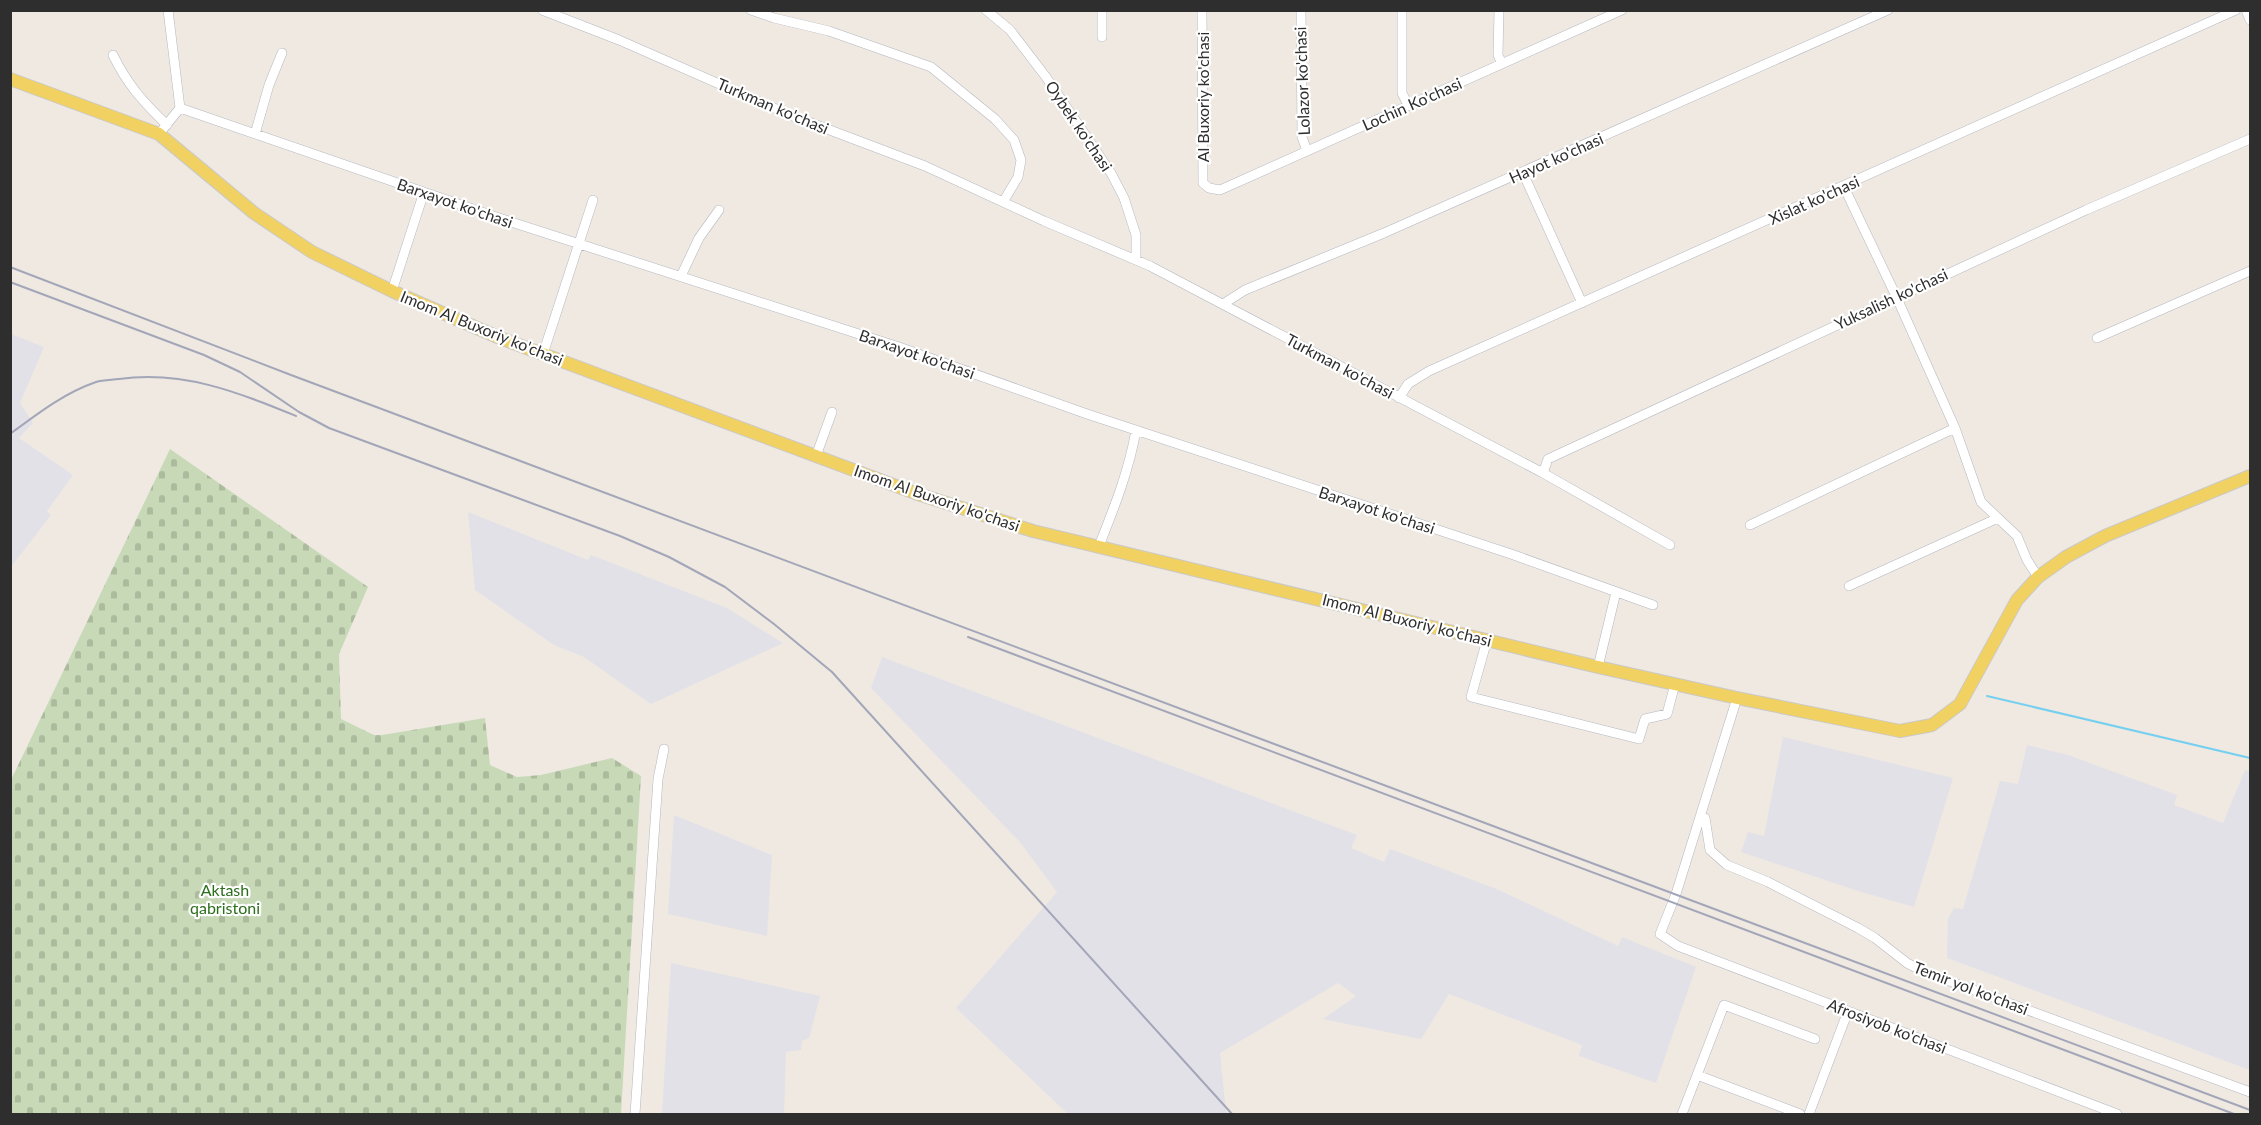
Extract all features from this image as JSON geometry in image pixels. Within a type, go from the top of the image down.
[{"type":"main road","name":"Imom Al Buxoriy ko'chasi","points":[[10,79],[163,129],[254,213],[312,252],[392,291],[500,338],[915,493],[1022,528],[1675,684],[1900,731],[1932,725],[1960,704],[2018,600],[2038,577]]},
{"type":"main road","points":[[2038,577],[2066,557],[2104,536],[2250,476]]},
{"type":"street","points":[[113,55],[131,86],[163,129],[180,108],[168,10]]},
{"type":"street","name":"Turkman ko'chasi","points":[[543,10],[619,40],[790,115],[925,166],[1136,260],[1543,473],[1671,545]]},
{"type":"street","points":[[751,10],[829,31],[931,67],[995,119],[1014,140],[1021,160],[1018,177],[1003,202]]},
{"type":"street","name":"Oybek ko'chasi","points":[[986,10],[1010,30],[1046,77],[1111,173],[1124,198],[1136,235],[1136,260]]},
{"type":"street","points":[[1102,10],[1102,37]]},
{"type":"street","name":"Al Buxoriy ko'chasi","points":[[1202,10],[1203,183]]},
{"type":"street","name":"Lolazor ko'chasi","points":[[1301,10],[1302,137],[1307,151]]},
{"type":"street","points":[[1402,10],[1402,93],[1408,105]]},
{"type":"street","points":[[1499,10],[1498,55],[1502,64]]},
{"type":"street","name":"Lochin Ko'chasi","points":[[1203,183],[1209,188],[1220,190],[1502,64],[1601,15],[1622,10]]},
{"type":"street","name":"Hayot ko'chasi","points":[[1223,304],[1245,290],[1384,233],[1888,10]]},
{"type":"street","name":"Xislat ko'chasi","points":[[1399,398],[1408,384],[1429,371],[2236,10]]},
{"type":"street","points":[[2246,10],[2250,20]]},
{"type":"street","points":[[255,134],[269,85],[282,53]]},
{"type":"street","name":"Barxayot ko'chasi","points":[[180,108],[578,244],[899,347],[1136,430],[1511,554],[1653,606]]},
{"type":"street","name":"Yuksalish ko'chasi","points":[[1543,473],[1548,459],[1896,296],[2250,139]]},
{"type":"street","points":[[1523,172],[1582,303]]},
{"type":"street","points":[[1844,187],[1955,428],[1981,502],[2017,536],[2027,560],[2038,577]]},
{"type":"street","points":[[392,291],[424,192]]},
{"type":"street","points":[[543,354],[593,200]]},
{"type":"street","points":[[681,276],[699,238],[719,210]]},
{"type":"street","points":[[2097,338],[2250,271]]},
{"type":"street","points":[[816,456],[832,412]]},
{"type":"street","points":[[1750,525],[1955,428]]},
{"type":"street","points":[[1099,546],[1115,510],[1131,458],[1136,430]]},
{"type":"street","points":[[1849,586],[1998,518]]},
{"type":"street","points":[[1598,666],[1616,592]]},
{"type":"street","points":[[1487,640],[1471,697],[1639,739],[1645,719],[1667,714],[1675,684]]},
{"type":"street","points":[[1701,816],[1737,698]]},
{"type":"street","points":[[635,1114],[658,779],[664,749]]},
{"type":"street","name":"Afrosiyob ko'chasi","points":[[1701,816],[1676,894],[1659,934],[1678,946],[2117,1114]]},
{"type":"street","name":"Temir yol ko'chasi","points":[[1701,816],[1705,818],[1707,825],[1710,850],[1727,865],[1768,882],[1858,928],[1922,971],[2250,1092]]},
{"type":"street","points":[[1682,1114],[1724,1005],[1815,1039]]},
{"type":"street","points":[[1809,1114],[1848,1011]]},
{"type":"street","points":[[1697,1075],[1800,1114]]},
{"type":"shaded area","points":[[11,334],[44,347],[20,403],[33,423],[19,438],[73,475],[47,511],[51,515],[11,567]]},
{"type":"shaded area","points":[[468,512],[588,560],[591,555],[727,608],[783,643],[651,704],[584,657],[554,645],[475,590]]},
{"type":"shaded area","points":[[882,657],[1357,835],[1351,848],[1384,862],[1390,849],[1499,890],[1618,946],[1622,937],[1696,967],[1656,1083],[1579,1056],[1582,1045],[1449,994],[1421,1039],[1323,1019],[1356,996],[1338,983],[1220,1053],[1228,1114],[1068,1114],[956,1008],[1057,892],[1020,842],[871,688]]},
{"type":"shaded area","points":[[1783,737],[1953,778],[1914,907],[1741,852],[1748,832],[1764,836]]},
{"type":"shaded area","points":[[2027,745],[2068,755],[2177,795],[2174,805],[2223,823],[2245,770],[2250,771],[2250,1070],[1947,958],[1948,919],[1954,908],[1963,909],[2000,781],[2018,784]]},
{"type":"shaded area","points":[[674,815],[772,855],[767,936],[668,914]]},
{"type":"shaded area","points":[[671,963],[820,996],[809,1038],[802,1041],[801,1050],[786,1052],[784,1114],[662,1114]]},
{"type":"green space","name":"Aktash qabristoni","points":[[170,449],[368,587],[339,654],[341,719],[374,735],[382,735],[485,718],[490,765],[517,777],[541,775],[612,758],[641,776],[621,1114],[11,1114],[11,780]]},
{"type":"waterway","points":[[1987,696],[2250,758]]},
{"type":"railway","points":[[10,267],[291,375],[2250,1110]]},
{"type":"railway","points":[[10,282],[204,355],[240,372],[299,412],[329,428],[620,536],[669,557],[725,587],[832,672],[1232,1114]]},
{"type":"railway","points":[[10,434],[51,405],[84,387],[101,381],[143,377],[188,380],[209,385],[296,416]]},
{"type":"railway","points":[[968,637],[2234,1114]]}]
